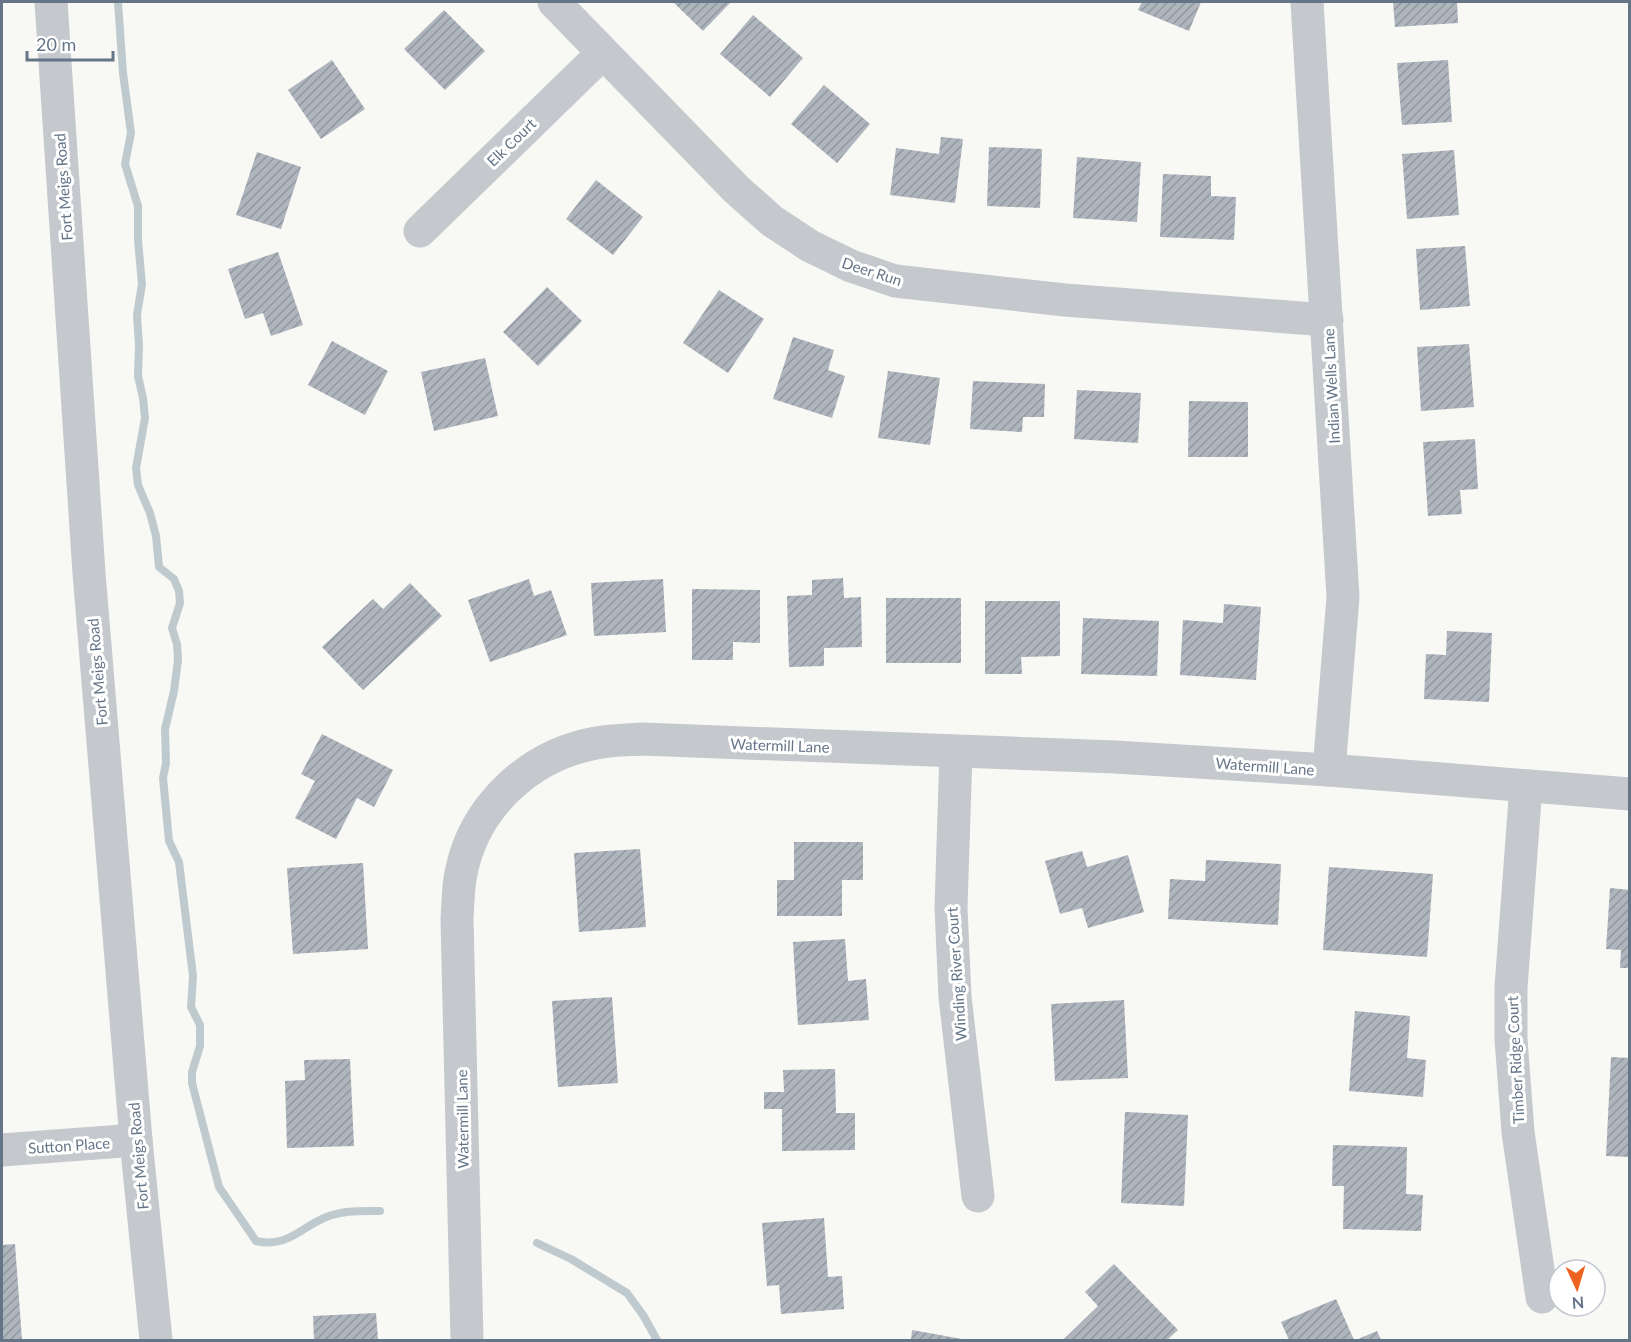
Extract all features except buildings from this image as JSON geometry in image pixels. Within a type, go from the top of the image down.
[{"type":"street","name":"Fort Meigs Road","points":[[51,2],[89,573],[136,1140],[156,1341]]},
{"type":"street","name":"Deer Run","points":[[554,2],[737,190],[772,220],[810,246],[851,266],[895,280],[1065,300],[1327,320]]},
{"type":"street","name":"Indian Wells Lane","points":[[1307,2],[1343,597],[1329,770]]},
{"type":"street","name":"Elk Court","points":[[420,231],[603,53]]},
{"type":"street","name":"Watermill Lane","points":[[467,1341],[457,919],[461,874],[466,852],[475,831],[500,794],[535,766],[555,755],[597,742],[642,739],[1115,757],[1329,770],[1629,794]]},
{"type":"street","name":"Winding River Court","points":[[956,752],[951,908],[954,975],[978,1196]]},
{"type":"street","name":"Timber Ridge Court","points":[[1526,786],[1511,987],[1511,1039],[1518,1132],[1542,1297]]},
{"type":"street","name":"Sutton Place","points":[[2,1150],[136,1140]]},
{"type":"waterway","points":[[118,2],[123,73],[131,133],[125,164],[138,206],[142,284],[137,315],[138,376],[145,418],[136,468],[138,485],[150,513],[156,536],[159,567],[174,579],[179,591],[180,603],[172,628],[177,644],[178,660],[174,691],[165,729],[166,763],[163,778],[169,841],[179,862],[193,976],[191,1007],[200,1025],[200,1046],[192,1072],[192,1083],[219,1187],[256,1241],[284,1240],[315,1222],[338,1214],[380,1211]]},
{"type":"waterway","points":[[537,1243],[571,1259],[627,1293],[657,1340]]}]
